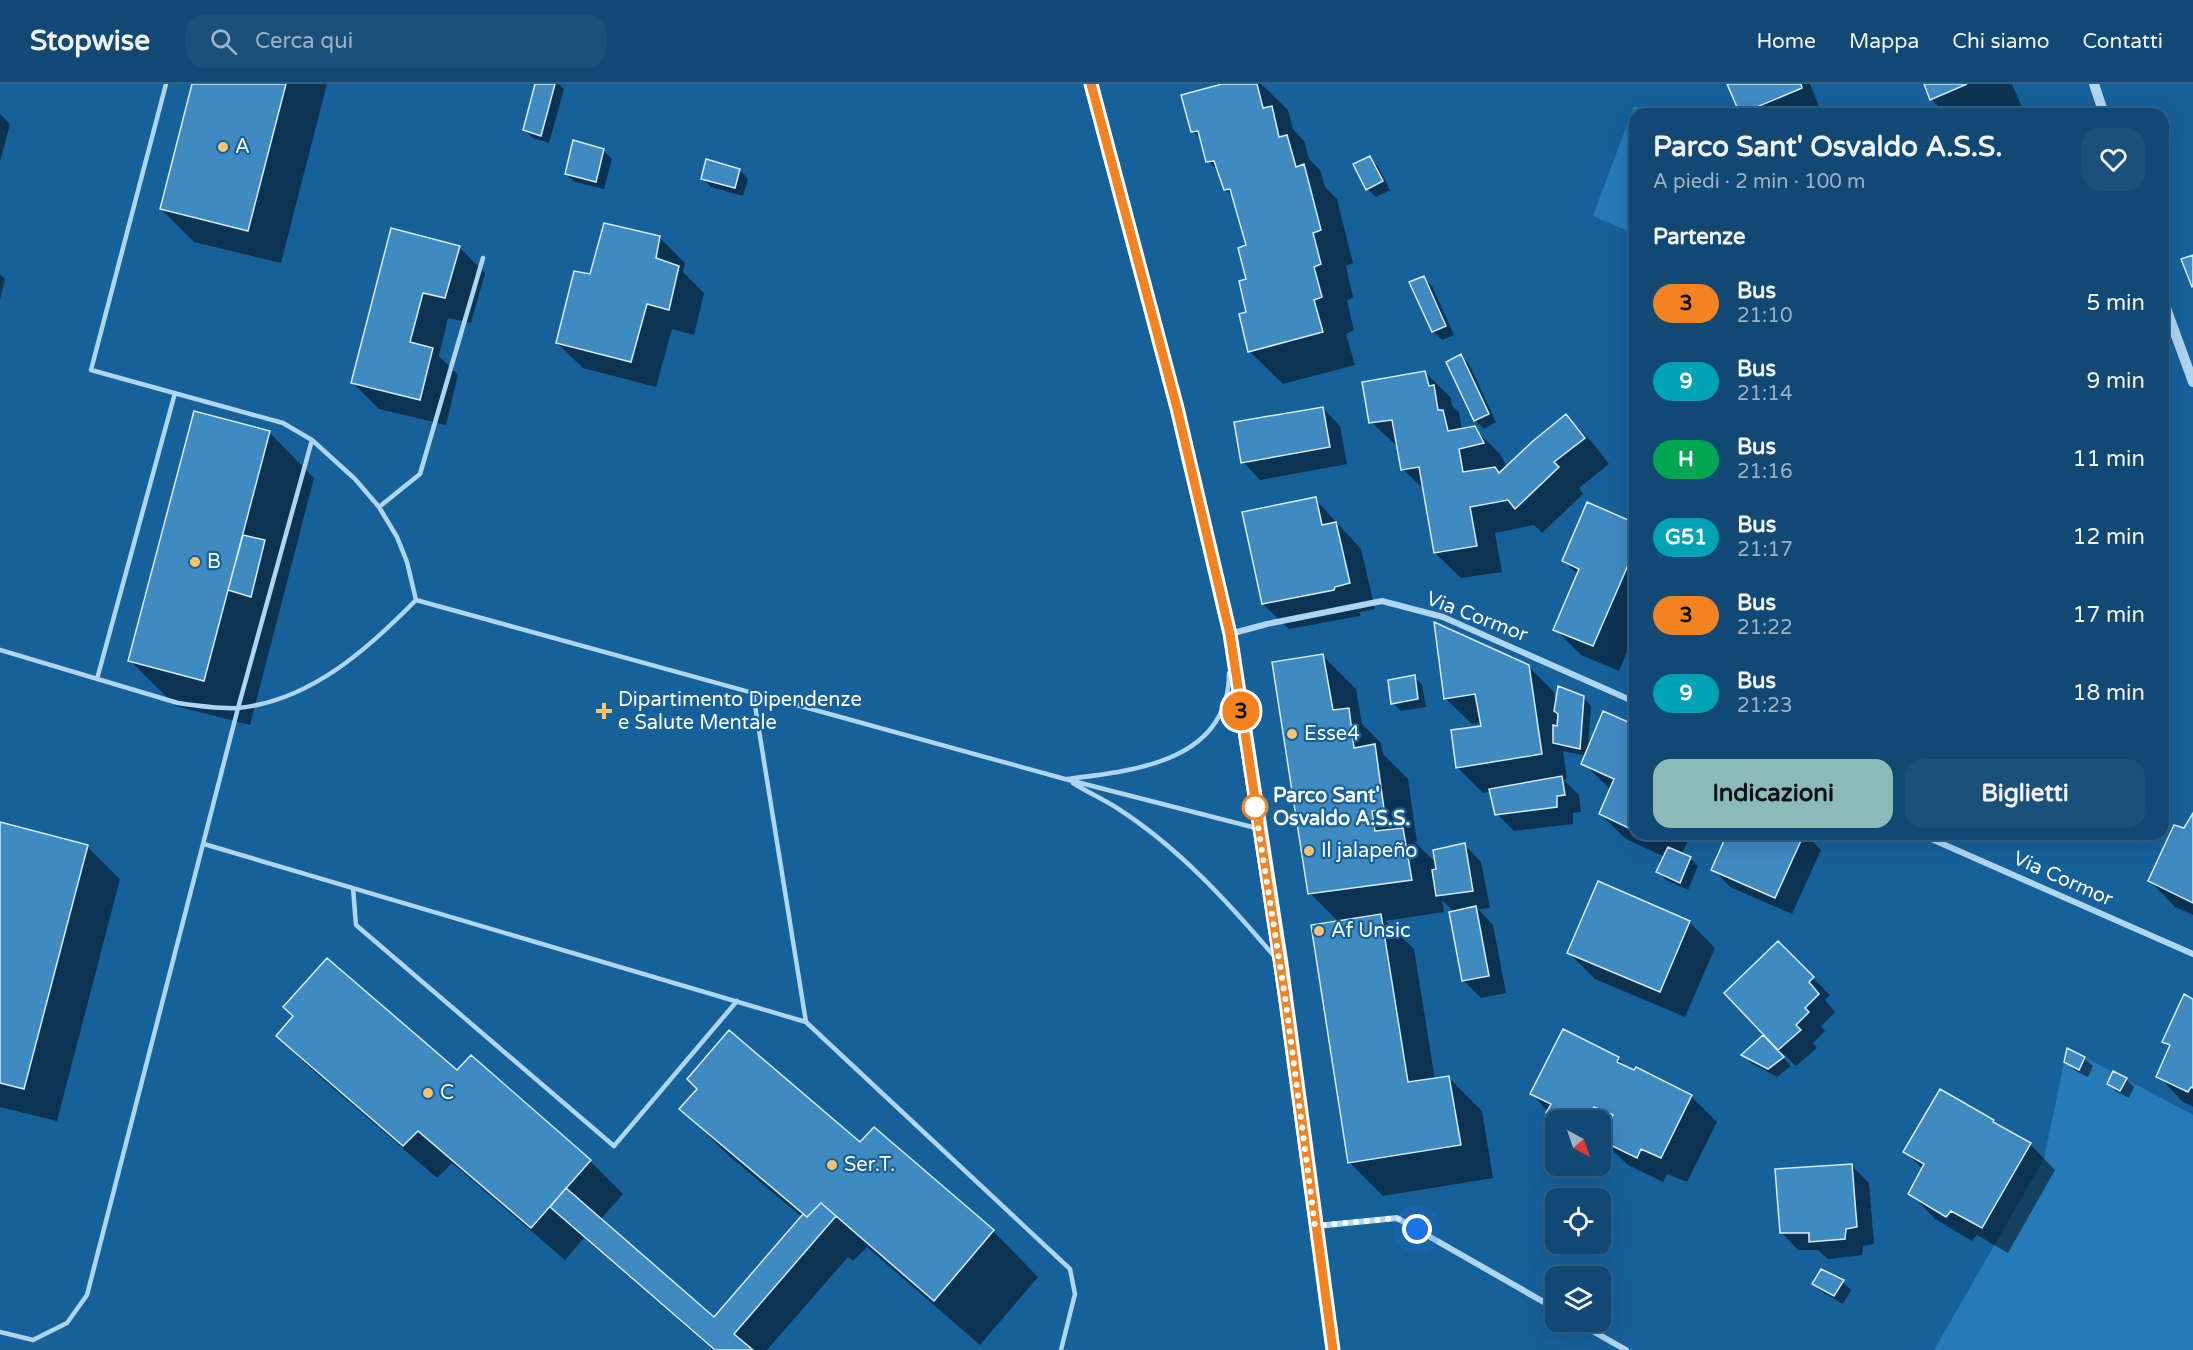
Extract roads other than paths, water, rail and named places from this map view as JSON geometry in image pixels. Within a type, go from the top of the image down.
[{"type":"main road","points":[[1091,84],[1177,408],[1230,634],[1258,829],[1281,964],[1333,1350]]},
{"type":"street","points":[[2094,84],[2102,108]]},
{"type":"street","points":[[2169,319],[2193,382]]},
{"type":"street","name":"Via Cormor","points":[[1230,634],[1267,624],[1382,601],[1443,617],[1629,699]]},
{"type":"street","name":"Via Cormor","points":[[1934,840],[2193,954]]},
{"type":"street","points":[[1315,1226],[1397,1218],[1545,1303]]},
{"type":"street","points":[[1594,1332],[1626,1350]]},
{"type":"lane","points":[[166,84],[91,370],[283,423],[312,440],[356,479],[380,507],[404,554],[416,600]]},
{"type":"lane","points":[[380,507],[420,474],[483,258]]},
{"type":"lane","points":[[97,679],[175,393]]},
{"type":"lane","points":[[0,1332],[33,1340],[67,1323],[87,1295],[238,708],[312,440]]},
{"type":"lane","points":[[0,650],[178,703],[238,708],[284,698],[329,675],[380,637],[416,600]]},
{"type":"lane","points":[[416,600],[1065,779],[1258,829]]},
{"type":"lane","points":[[1065,779],[1157,764],[1191,747],[1212,730],[1222,710],[1229,682],[1230,634]]},
{"type":"lane","points":[[753,693],[806,1022]]},
{"type":"lane","points":[[1065,779],[1117,808],[1194,870],[1234,909],[1281,964]]},
{"type":"lane","points":[[204,844],[806,1022],[1070,1269],[1075,1294],[1061,1350]]},
{"type":"lane","points":[[353,888],[356,925],[614,1146],[737,1001]]},
{"type":"place","name":"A","points":[[223,147]]},
{"type":"place","name":"B","points":[[195,562]]},
{"type":"place","name":"Dipartimento Dipendenze e Salute Mentale","points":[[604,711]]},
{"type":"place","name":"Esse4","points":[[1292,734]]},
{"type":"place","name":"Parco Sant' Osvaldo A.S.S.","points":[[1255,807]]},
{"type":"place","name":"Il jalapeño","points":[[1309,851]]},
{"type":"place","name":"Af Unsic","points":[[1319,931]]},
{"type":"place","name":"C","points":[[428,1093]]},
{"type":"place","name":"Ser.T.","points":[[832,1165]]}]
